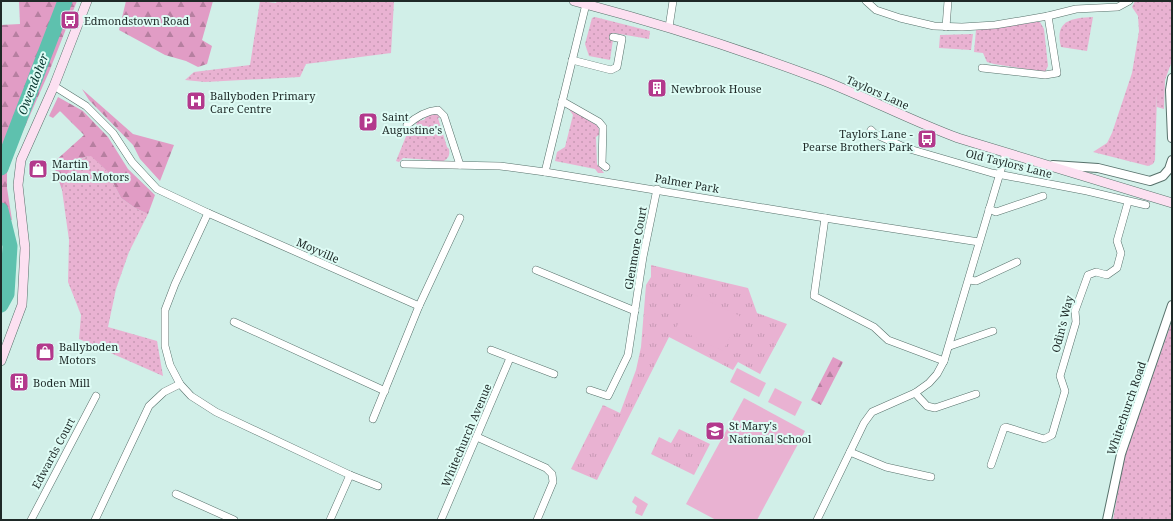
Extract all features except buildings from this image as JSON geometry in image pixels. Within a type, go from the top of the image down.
[{"type":"main road","points":[[1,361],[22,305],[25,248],[18,185],[19,172],[25,152],[54,86],[87,1]]},
{"type":"main road","name":"Taylors Lane","points":[[574,1],[669,27],[762,58],[837,87],[924,126],[1006,153],[1172,203]]},
{"type":"street","points":[[669,27],[673,1]]},
{"type":"street","points":[[866,1],[883,14],[934,26],[946,27],[995,25],[1048,16],[1076,9],[1118,7],[1129,1]]},
{"type":"street","points":[[946,27],[948,1]]},
{"type":"street","points":[[545,172],[586,4]]},
{"type":"street","points":[[982,68],[1045,75],[1057,73],[1048,16]]},
{"type":"street","points":[[572,60],[611,70],[617,67],[622,39],[613,37]]},
{"type":"street","points":[[1172,78],[1170,90],[1172,138]]},
{"type":"street","name":"Moyville","points":[[54,86],[86,106],[113,133],[132,162],[157,189],[419,306]]},
{"type":"street","points":[[562,101],[598,122],[603,127],[602,164],[606,167]]},
{"type":"street","points":[[407,125],[415,118],[432,110],[438,110],[444,116],[460,165]]},
{"type":"street","name":"Old Taylors Lane","points":[[871,130],[875,134],[906,148],[1000,174],[1087,191],[1128,202],[1146,205]]},
{"type":"street","points":[[817,520],[864,423],[872,412],[915,393],[933,378],[944,361],[950,346],[1006,153]]},
{"type":"street","points":[[1042,164],[1098,168],[1150,181],[1163,176],[1169,169],[1172,160]]},
{"type":"street","name":"Palmer Park","points":[[404,164],[500,166],[545,172],[979,242]]},
{"type":"street","name":"Glenmore Court","points":[[590,390],[608,396],[614,388],[628,355],[657,189]]},
{"type":"street","points":[[989,209],[996,212],[1043,196]]},
{"type":"street","name":"Odin's Way","points":[[991,465],[1004,428],[1006,427],[1044,439],[1052,435],[1065,391],[1060,376],[1076,322],[1075,311],[1088,275],[1096,272],[1107,275],[1117,268],[1121,253],[1117,241],[1128,202]]},
{"type":"street","points":[[208,213],[175,284],[165,310],[165,346],[170,365],[180,384],[192,396],[216,412],[350,475],[378,486]]},
{"type":"street","points":[[373,419],[419,306],[460,218]]},
{"type":"street","points":[[826,218],[814,296],[874,327],[888,340],[944,361]]},
{"type":"street","points":[[969,280],[976,281],[1017,262]]},
{"type":"street","name":"Glenmore Court","points":[[536,270],[635,311]]},
{"type":"street","name":"Whitechurch Road","points":[[1107,520],[1121,454],[1172,305]]},
{"type":"street","points":[[234,322],[385,391]]},
{"type":"street","points":[[950,346],[993,331]]},
{"type":"street","points":[[491,350],[554,374]]},
{"type":"street","name":"Whitechurch Avenue","points":[[441,520],[510,358]]},
{"type":"street","points":[[95,520],[149,406],[164,392],[180,384]]},
{"type":"street","points":[[915,393],[927,406],[935,408],[976,394]]},
{"type":"street","name":"Edwards Court","points":[[30,520],[96,396]]},
{"type":"street","points":[[477,437],[546,468],[552,474],[553,482],[537,520]]},
{"type":"street","points":[[850,452],[886,467],[931,476]]},
{"type":"street","points":[[330,520],[350,475]]},
{"type":"street","points":[[176,494],[234,520]]},
{"type":"green space","points":[[19,1],[77,1],[49,72],[15,149],[7,173],[7,188],[12,220],[1,221],[1,25],[20,24]]},
{"type":"green space","points":[[126,1],[213,1],[202,40],[212,46],[207,64],[198,67],[186,61],[165,55],[119,30]]},
{"type":"green space","points":[[260,1],[276,3],[277,1],[394,1],[391,53],[306,64],[300,77],[205,82],[185,80],[194,72],[250,65]]},
{"type":"green space","points":[[1135,1],[1172,1],[1172,61],[1165,80],[1164,109],[1157,107],[1157,94],[1155,160],[1153,164],[1148,166],[1093,152],[1107,143],[1112,133],[1132,73],[1139,31],[1138,16],[1132,7]]},
{"type":"green space","points":[[595,17],[650,31],[649,39],[614,33],[610,60],[589,56],[585,44],[592,18]]},
{"type":"green space","points":[[1093,17],[1087,51],[1061,47],[1060,31],[1066,22],[1078,18]]},
{"type":"green space","points":[[1040,22],[1044,29],[1048,66],[1045,72],[994,64],[987,62],[983,53],[974,52],[976,30]]},
{"type":"green space","points":[[973,34],[971,50],[939,48],[940,35]]},
{"type":"green space","points":[[82,89],[133,134],[174,145],[160,181],[140,159],[133,145],[89,100]]},
{"type":"green space","points":[[58,97],[83,111],[108,137],[128,169],[155,195],[148,214],[135,208],[121,198],[107,171],[91,156],[84,157],[74,163],[68,173],[62,190],[53,163],[84,135],[60,111],[53,118],[49,116]]},
{"type":"green space","points":[[568,108],[598,126],[600,134],[596,137],[597,164],[604,173],[598,173],[595,169],[555,161],[557,152],[565,147],[573,115]]},
{"type":"green space","points":[[434,113],[441,117],[438,118],[447,147],[449,149],[448,158],[446,160],[434,163],[431,160],[403,158],[399,162],[396,161],[407,134],[414,133],[417,121],[424,120],[428,114]]},
{"type":"green space","points":[[91,155],[107,171],[121,198],[135,208],[148,214],[129,252],[116,289],[108,327],[157,341],[163,376],[79,339],[81,315],[68,282],[69,240],[62,190],[67,173],[74,162]]},
{"type":"green space","points":[[651,265],[748,288],[757,313],[787,324],[760,374],[738,362],[733,370],[669,337],[597,480],[571,469],[603,405],[620,413],[636,370],[641,347],[646,285],[651,277]]},
{"type":"green space","points":[[693,294],[740,316],[723,351],[676,328]]},
{"type":"green space","points":[[1172,321],[1172,520],[1113,520],[1124,457]]},
{"type":"green space","points":[[833,357],[843,362],[821,405],[811,400]]},
{"type":"green space","points":[[737,368],[766,383],[759,397],[730,382]]},
{"type":"green space","points":[[775,388],[802,402],[795,416],[768,402]]},
{"type":"green space","points":[[744,398],[805,431],[757,520],[716,520],[686,504]]},
{"type":"green space","points":[[679,429],[710,444],[694,475],[651,454],[659,437],[671,443]]},
{"type":"green space","points":[[635,496],[648,504],[642,516],[635,513],[637,506],[632,502]]},
{"type":"waterway","name":"Owendoher","points":[[1,168],[65,1]]},
{"type":"waterway","name":"Owendoher","points":[[1,210],[10,246],[7,294],[1,305]]},
{"type":"place","name":"Edmondstown Road","points":[[70,20]]},
{"type":"place","name":"Newbrook House","points":[[657,88]]},
{"type":"place","name":"Ballyboden Primary Care Centre","points":[[196,101]]},
{"type":"place","name":"Saint Augustine's","points":[[368,122]]},
{"type":"place","name":"Taylors Lane - Pearse Brothers Park","points":[[927,139]]},
{"type":"place","name":"Martin Doolan Motors","points":[[38,169]]},
{"type":"place","name":"Ballyboden Motors","points":[[45,352]]},
{"type":"place","name":"Boden Mill","points":[[19,382]]},
{"type":"place","name":"St Mary's National School","points":[[715,431]]}]
